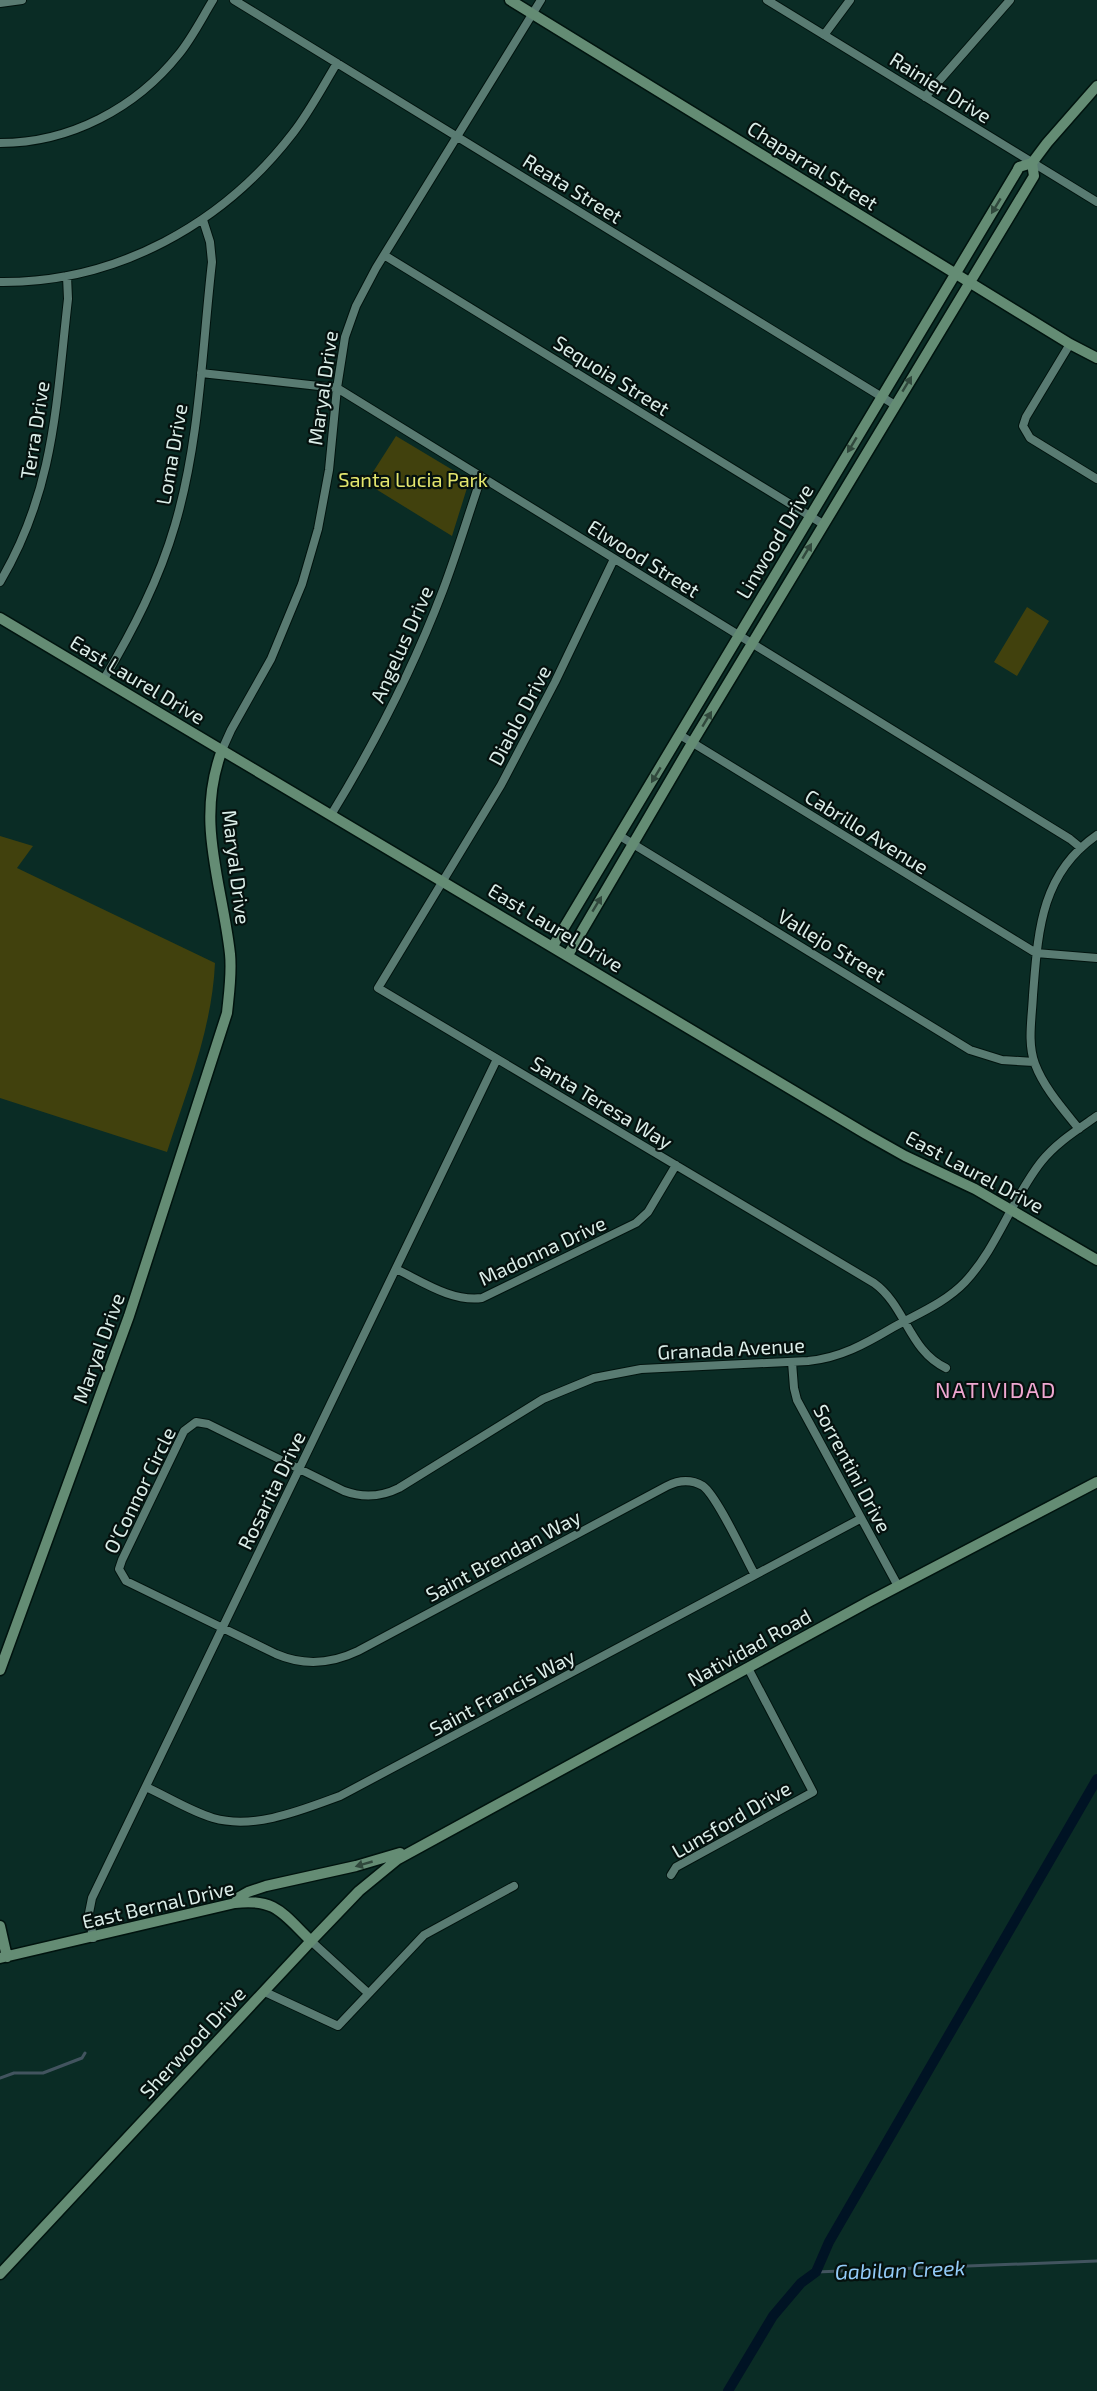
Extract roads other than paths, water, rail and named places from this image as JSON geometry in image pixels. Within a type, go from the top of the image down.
[{"type":"street","points":[[0,3],[22,0]]},
{"type":"street","points":[[0,143],[33,141],[63,133],[123,106],[148,86],[180,54],[213,0]]},
{"type":"street","name":"Reata Street","points":[[234,0],[895,405]]},
{"type":"street","name":"Chaparral Street","points":[[510,0],[1070,344],[1097,358]]},
{"type":"street","name":"Maryal Drive","points":[[0,1670],[129,1317],[227,1013],[230,954],[209,822],[212,783],[222,750],[275,651],[305,574],[318,529],[329,470],[337,388],[349,323],[364,288],[541,0]]},
{"type":"street","name":"Rainier Drive","points":[[767,0],[1097,202]]},
{"type":"street","points":[[824,35],[850,0]]},
{"type":"street","points":[[925,97],[1010,0]]},
{"type":"street","points":[[0,282],[67,276],[106,266],[164,243],[203,220],[251,181],[276,154],[304,117],[337,63]]},
{"type":"street","name":"Linwood Drive","points":[[553,946],[1019,167],[1032,163],[1097,86]]},
{"type":"street","name":"Linwood Drive","points":[[568,955],[823,524],[1034,176],[1032,163]]},
{"type":"street","name":"Loma Drive","points":[[104,679],[145,605],[170,541],[187,477],[201,373],[212,255],[209,235],[203,220]]},
{"type":"street","name":"Sequoia Street","points":[[384,255],[823,524]]},
{"type":"street","name":"Terra Drive","points":[[0,582],[28,527],[49,458],[68,299],[67,276]]},
{"type":"street","points":[[1070,344],[1026,417],[1024,431],[1030,438],[1097,479]]},
{"type":"street","name":"Elwood Street","points":[[201,373],[337,388],[1062,834],[1081,848]]},
{"type":"street","name":"Angelus Drive","points":[[331,815],[378,734],[415,656],[451,568],[481,478]]},
{"type":"street","name":"Diablo Drive","points":[[443,881],[501,785],[555,682],[614,559]]},
{"type":"street","name":"East Laurel Drive","points":[[0,618],[866,1134],[1012,1210],[1097,1260]]},
{"type":"street","name":"Cabrillo Avenue","points":[[680,735],[1036,953]]},
{"type":"street","points":[[1078,1129],[1043,1082],[1034,1062],[1031,1038],[1036,953],[1041,916],[1048,896],[1060,873],[1081,848],[1097,835]]},
{"type":"street","name":"Vallejo Street","points":[[620,836],[970,1050],[1002,1060],[1034,1062]]},
{"type":"street","name":"Santa Teresa Way","points":[[443,881],[378,988],[879,1287],[890,1298],[929,1359],[946,1368]]},
{"type":"street","points":[[1036,953],[1097,958]]},
{"type":"street","name":"Rosarita Drive","points":[[93,1938],[89,1914],[90,1903],[497,1059]]},
{"type":"street","name":"Granada Avenue","points":[[300,1469],[349,1493],[368,1496],[387,1493],[406,1485],[543,1400],[585,1380],[641,1368],[792,1362],[819,1360],[843,1354],[942,1301],[967,1280],[1044,1158],[1097,1116]]},
{"type":"street","name":"Madonna Drive","points":[[396,1269],[452,1295],[470,1299],[482,1298],[636,1223],[651,1208],[676,1165]]},
{"type":"street","name":"Sorrentini Drive","points":[[792,1362],[797,1400],[898,1586]]},
{"type":"street","name":"O'Connor Circle","points":[[223,1627],[126,1581],[119,1569],[184,1431],[193,1424],[200,1422],[208,1424],[300,1469]]},
{"type":"street","name":"Saint Brendan Way","points":[[223,1627],[276,1654],[293,1660],[320,1662],[347,1657],[683,1480],[699,1484],[712,1495],[755,1575]]},
{"type":"street","name":"Natividad Road","points":[[420,1846],[898,1586],[1097,1482]]},
{"type":"street","name":"Saint Francis Way","points":[[146,1787],[204,1815],[234,1822],[257,1821],[328,1800],[367,1784],[860,1519]]},
{"type":"street","name":"Lunsford Drive","points":[[671,1875],[676,1867],[813,1792],[748,1668]]},
{"type":"street","points":[[235,1903],[239,1897],[257,1889],[356,1866],[420,1846]]},
{"type":"street","name":"Sherwood Drive","points":[[0,2274],[265,1992],[310,1941],[377,1875],[420,1846]]},
{"type":"street","points":[[265,1992],[338,2026],[424,1935],[514,1886]]},
{"type":"street","name":"East Bernal Drive","points":[[4,1958],[235,1903],[252,1901],[270,1905],[310,1941]]},
{"type":"street","points":[[0,1926],[4,1958]]},
{"type":"street","points":[[310,1941],[368,1994]]},
{"type":"waterway","points":[[728,2391],[773,2316],[801,2283],[816,2272],[829,2242],[1097,1779]]},
{"type":"waterway","points":[[0,2078],[14,2073],[43,2073],[82,2058],[85,2053]]},
{"type":"waterway","name":"Gabilan Creek","points":[[816,2272],[1097,2261]]},
{"type":"district","name":"NATIVIDAD","points":[[996,1389]]},
{"type":"park label","name":"Santa Lucia Park","points":[[413,479]]}]
